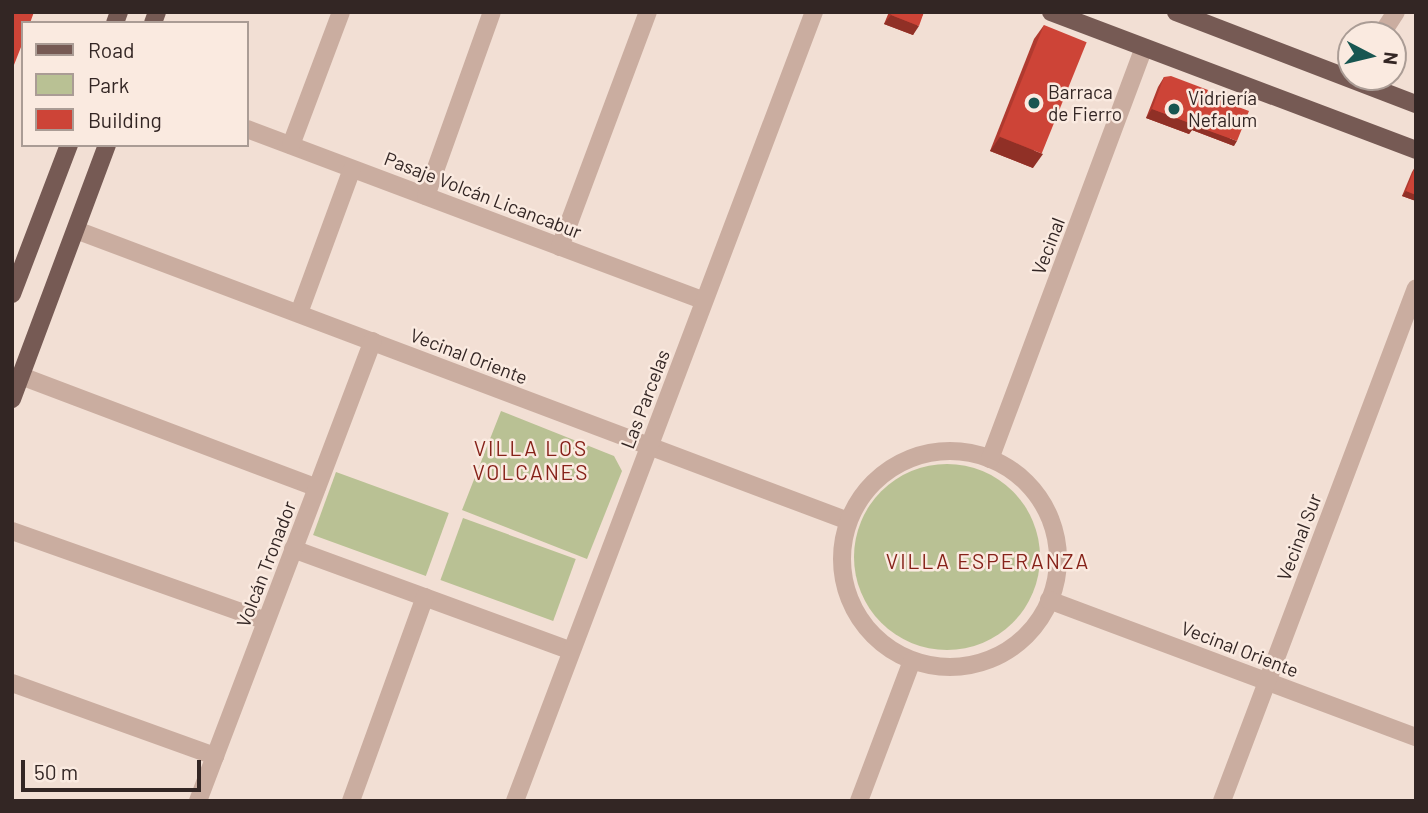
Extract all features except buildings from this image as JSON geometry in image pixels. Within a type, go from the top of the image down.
[{"type":"main road","points":[[1051,12],[1416,150]]},
{"type":"main road","points":[[1176,12],[1215,19],[1337,71]]},
{"type":"main road","points":[[1384,91],[1416,104]]},
{"type":"main road","points":[[12,294],[68,147]]},
{"type":"main road","points":[[12,399],[106,147]]},
{"type":"street","points":[[291,145],[341,12]]},
{"type":"street","points":[[426,196],[492,12]]},
{"type":"street","points":[[560,247],[648,12]]},
{"type":"street","name":"Las Parcelas","points":[[514,801],[814,12]]},
{"type":"street","name":"Vecinal","points":[[990,459],[1144,48]]},
{"type":"street","name":"Pasaje Volcán Licancabur","points":[[248,129],[704,301]]},
{"type":"street","points":[[299,313],[352,169]]},
{"type":"street","name":"Vecinal Oriente","points":[[76,230],[848,522]]},
{"type":"street","name":"Vecinal Sur","points":[[1222,801],[1416,288]]},
{"type":"street","name":"Volcán Tronador","points":[[198,801],[373,341]]},
{"type":"street","points":[[21,376],[317,488]]},
{"type":"street","points":[[956,451],[990,459],[1005,466],[1031,488],[1049,517],[1057,550],[1054,584],[1049,600],[1032,628],[1008,650],[993,658],[953,667],[912,661],[880,642],[856,613],[843,578],[843,540],[848,522],[865,492],[891,468],[906,460],[931,453],[956,451]]},
{"type":"street","points":[[12,531],[266,621]]},
{"type":"street","points":[[293,549],[572,651]]},
{"type":"street","points":[[351,801],[425,597]]},
{"type":"street","name":"Vecinal Oriente","points":[[1049,600],[1416,737]]},
{"type":"street","points":[[859,801],[912,661]]},
{"type":"street","points":[[12,683],[215,756]]},
{"type":"green space","name":"VILLA LOS VOLCANES","points":[[501,411],[614,456],[622,471],[587,559],[462,510]]},
{"type":"green space","name":"VILLA ESPERANZA","points":[[947,464],[983,471],[1013,491],[1033,521],[1040,557],[1033,593],[1013,623],[983,643],[947,650],[911,643],[881,623],[861,593],[854,557],[861,521],[881,491],[911,471]]},
{"type":"green space","points":[[336,472],[449,513],[426,576],[313,535]]},
{"type":"green space","points":[[463,518],[576,559],[553,621],[440,580]]},
{"type":"place","name":"Barraca de Fierro","points":[[1034,103]]},
{"type":"place","name":"Vidriería Nefalum","points":[[1174,109]]},
{"type":"district","name":"VILLA LOS VOLCANES","points":[[531,460]]},
{"type":"district","name":"VILLA ESPERANZA","points":[[988,561]]}]
